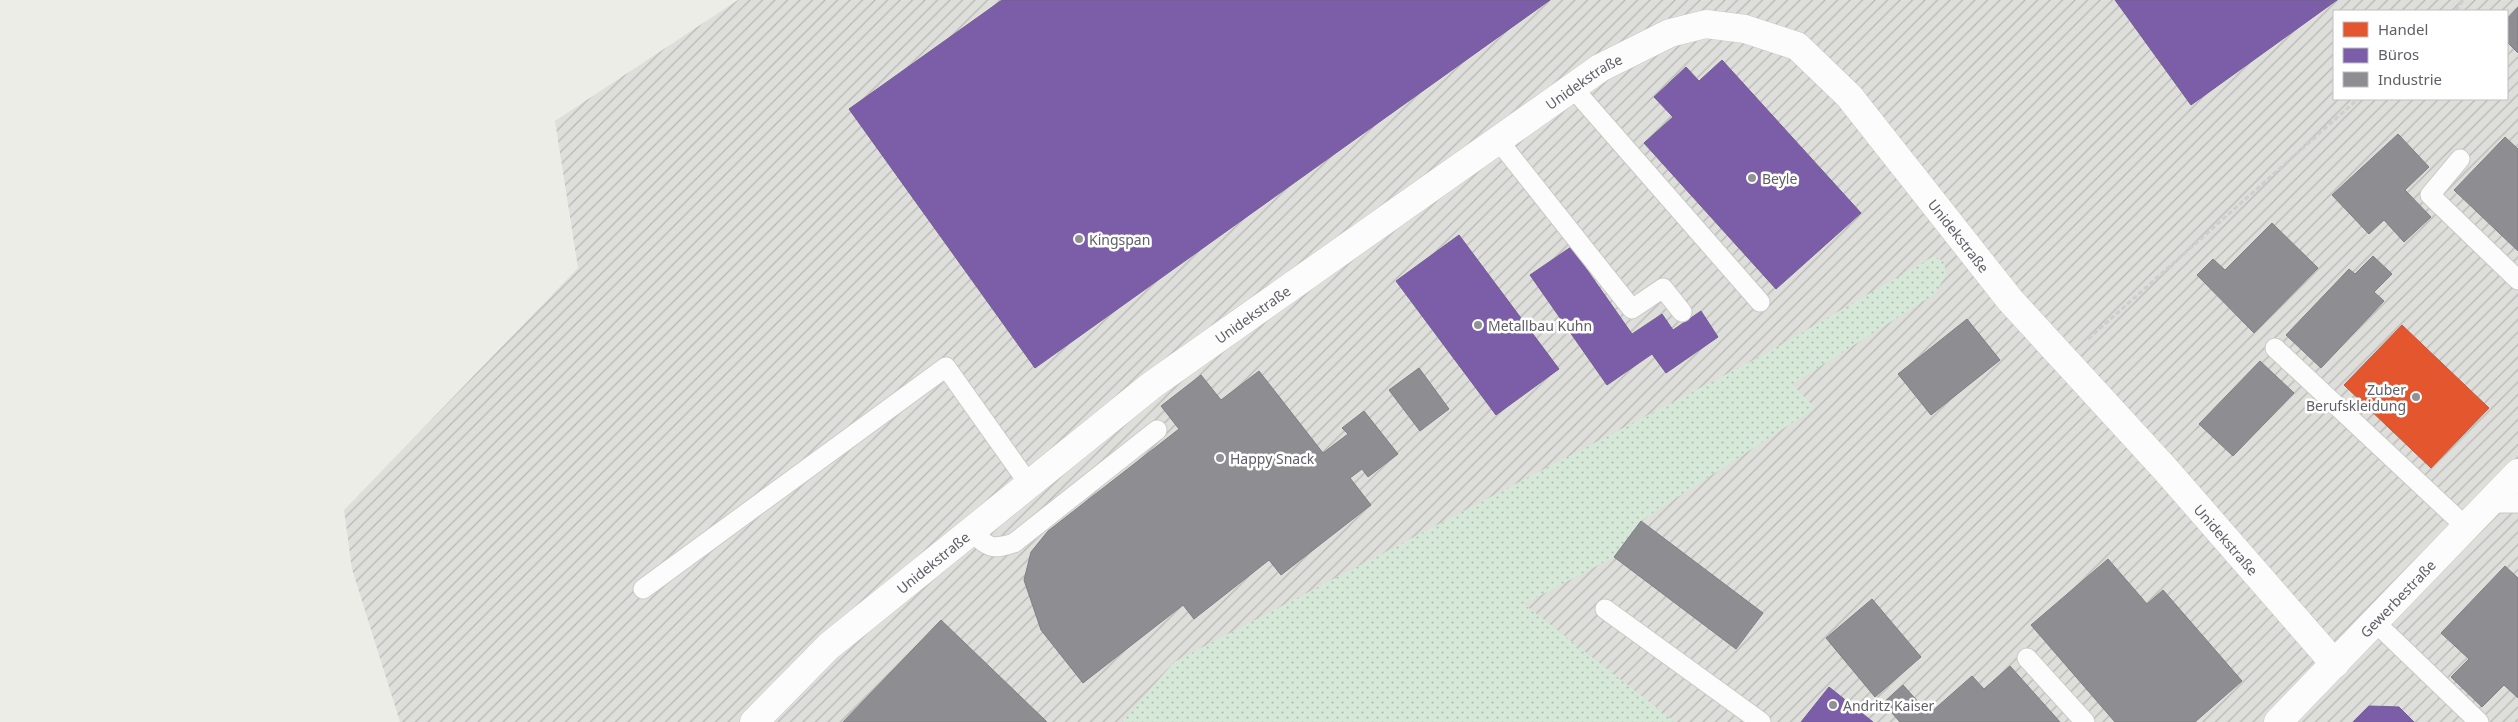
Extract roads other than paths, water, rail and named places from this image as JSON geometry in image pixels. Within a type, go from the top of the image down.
[{"type":"street","name":"Unidekstraße","points":[[754,722],[830,646],[1152,385],[1600,68],[1670,33],[1706,24],[1745,29],[1797,46],[1849,96],[2010,300],[2166,470],[2335,664]]},
{"type":"street","name":"Gewerbestraße","points":[[2278,722],[2376,623],[2518,473]]},
{"type":"lane","points":[[1572,88],[1760,302]]},
{"type":"lane","points":[[1498,140],[1632,309],[1663,288],[1682,312]]},
{"type":"lane","points":[[2460,159],[2430,195],[2518,280]]},
{"type":"lane","points":[[2275,348],[2466,528]]},
{"type":"lane","points":[[642,589],[946,367],[1030,484]]},
{"type":"lane","points":[[972,531],[984,544],[996,548],[1014,543],[1157,430]]},
{"type":"lane","points":[[2489,503],[2518,503]]},
{"type":"lane","points":[[1605,609],[1762,722]]},
{"type":"lane","points":[[2376,623],[2479,722]]},
{"type":"lane","points":[[2027,658],[2085,722]]},
{"type":"place","name":"Beyle","points":[[1752,178]]},
{"type":"place","name":"Kingspan","points":[[1079,239]]},
{"type":"place","name":"Metallbau Kuhn","points":[[1478,325]]},
{"type":"place","name":"Zuber Berufskleidung","points":[[2416,397]]},
{"type":"place","name":"Happy Snack","points":[[1220,458]]},
{"type":"place","name":"Andritz Kaiser","points":[[1833,705]]}]
